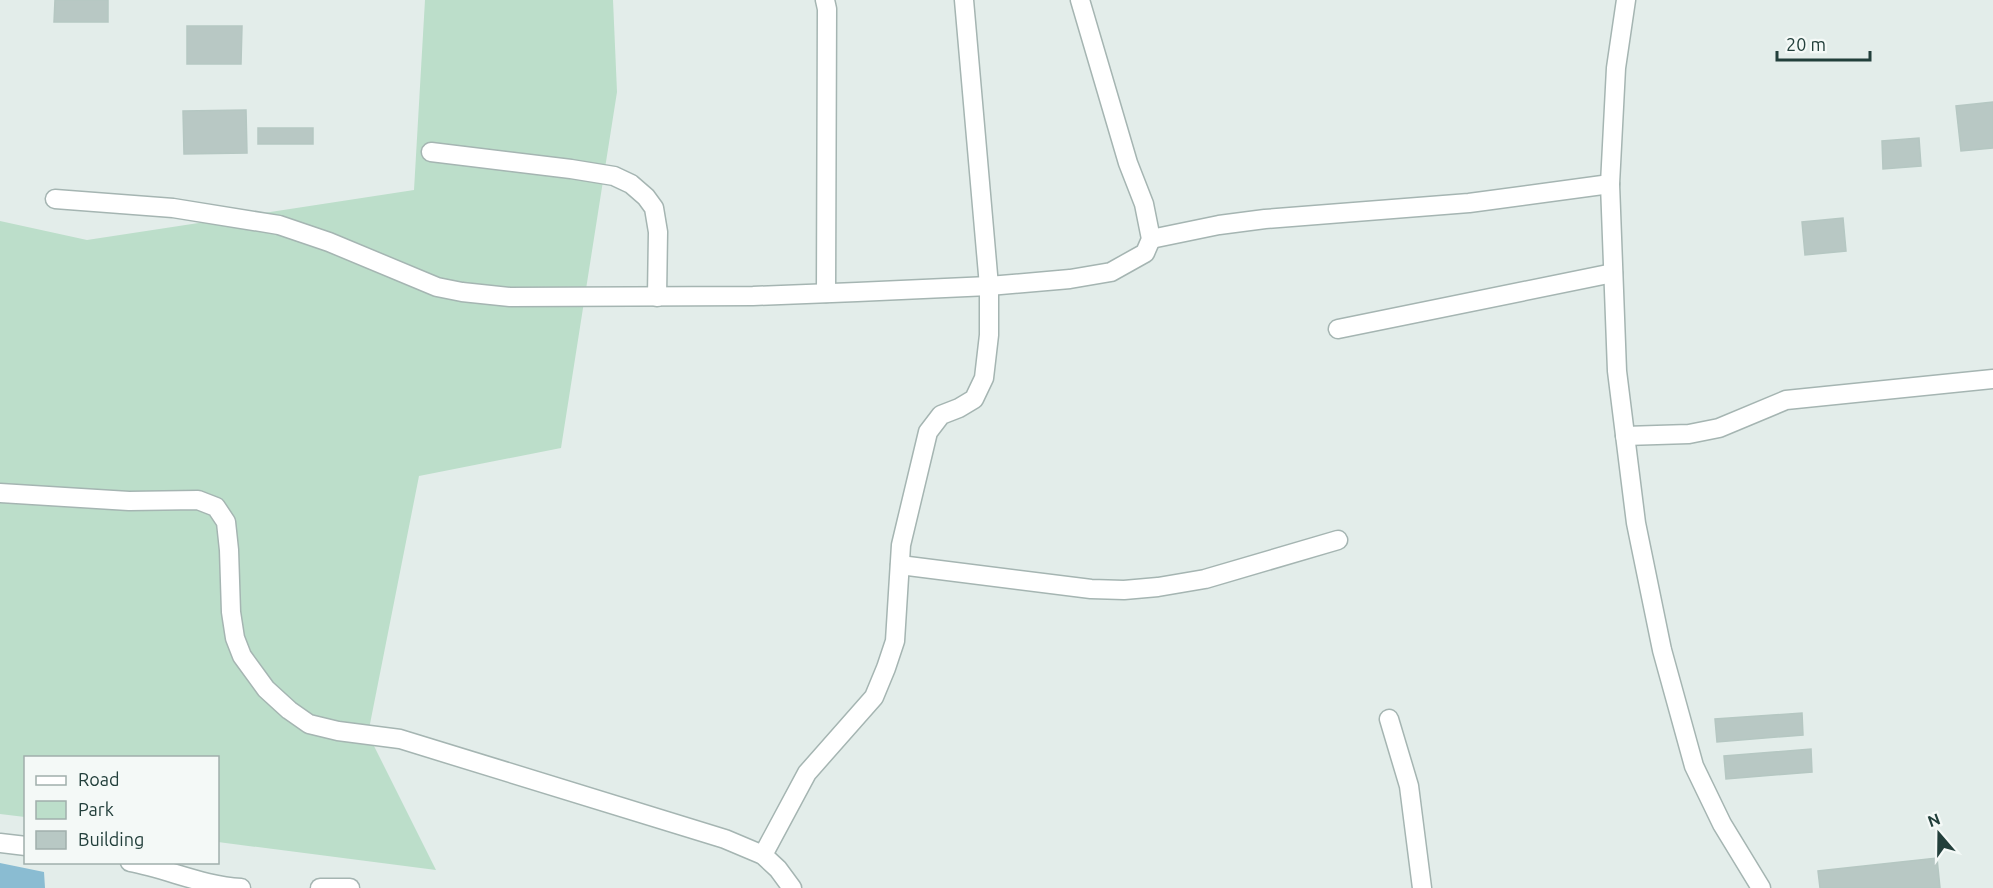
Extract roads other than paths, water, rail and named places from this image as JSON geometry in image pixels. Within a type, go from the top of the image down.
[{"type":"street","points":[[825,0],[828,77],[826,293]]},
{"type":"street","points":[[763,855],[807,773],[874,697],[895,641],[901,544],[928,432],[941,415],[974,399],[984,378],[989,335],[989,286],[964,0]]},
{"type":"street","points":[[55,199],[173,208],[279,225],[368,257],[404,275],[437,287],[510,297],[657,297],[826,293],[989,286],[1070,279],[1111,272],[1145,253],[1151,238],[1144,204],[1128,163],[1080,0]]},
{"type":"street","points":[[1626,0],[1616,68],[1610,184],[1617,371],[1636,523],[1662,650],[1694,766],[1722,824],[1761,888]]},
{"type":"street","points":[[431,152],[571,169],[614,176],[631,183],[646,196],[654,208],[658,232],[657,297]]},
{"type":"street","points":[[1151,238],[1265,219],[1469,203],[1610,184]]},
{"type":"street","points":[[1338,329],[1613,273]]},
{"type":"street","points":[[1625,436],[1689,434],[1719,428],[1786,400],[1993,379]]},
{"type":"street","points":[[0,493],[129,501],[198,500],[216,507],[226,522],[234,638],[243,656],[266,689],[309,724],[338,731],[400,739],[725,838],[763,855],[778,869],[792,888]]},
{"type":"street","points":[[900,565],[1091,590],[1125,590],[1205,579],[1338,540]]},
{"type":"street","points":[[1389,719],[1409,786],[1422,888]]},
{"type":"street","points":[[0,843],[24,846]]},
{"type":"street","points":[[140,864],[164,869],[192,879],[241,888]]},
{"type":"street","points":[[320,888],[350,888]]},
{"type":"water","points":[[0,863],[44,872],[45,888],[0,888]]}]
